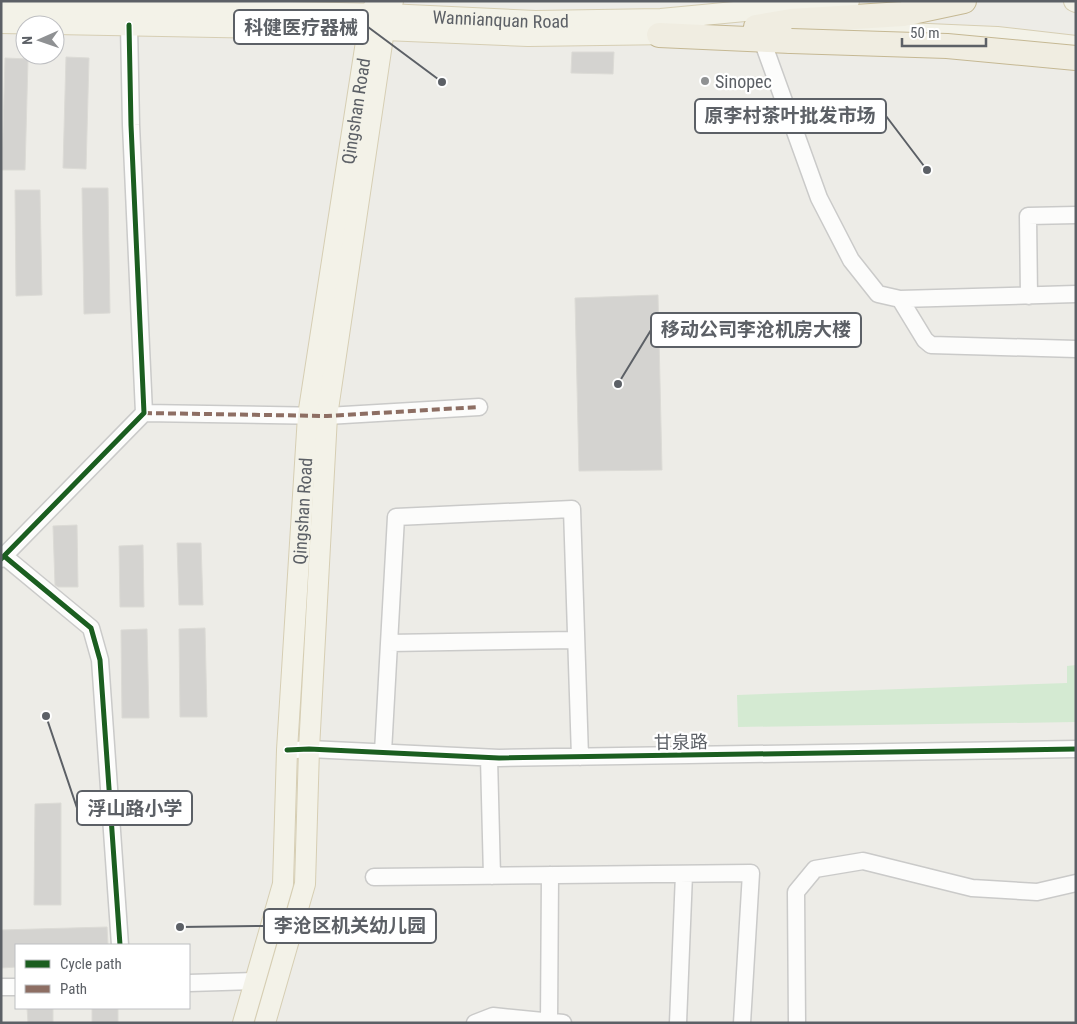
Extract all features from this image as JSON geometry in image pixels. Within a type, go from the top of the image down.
[{"type":"highway","points":[[759,33],[791,21],[903,14],[964,1]]},
{"type":"highway","points":[[659,35],[759,33],[792,41],[947,46],[1076,58]]},
{"type":"main road","name":"Wannianquan Road","points":[[1,6],[277,7],[380,15],[535,21],[661,19],[801,4],[848,1]]},
{"type":"main road","name":"Wannianquan Road","points":[[1,23],[129,25],[380,15],[528,36],[659,35]]},
{"type":"main road","name":"Qingshan Road","points":[[242,1023],[282,884],[287,750],[317,416],[380,15]]},
{"type":"main road","points":[[759,33],[828,29],[998,36],[1076,46]]},
{"type":"main road","name":"Qingshan Road","points":[[265,1023],[305,884],[317,416]]},
{"type":"street","points":[[120,944],[100,660],[92,628],[3,558],[144,413],[131,125],[129,25]]},
{"type":"street","points":[[759,33],[819,198],[851,260],[878,294],[900,299],[1076,294]]},
{"type":"street","points":[[792,41],[812,47],[838,51],[957,56],[1076,69]]},
{"type":"street","points":[[1028,296],[1028,216],[1076,215]]},
{"type":"street","points":[[900,299],[925,340],[931,345],[1076,349]]},
{"type":"street","points":[[144,413],[317,416],[479,407]]},
{"type":"street","points":[[383,752],[396,517],[572,509],[580,757]]},
{"type":"street","points":[[389,643],[576,640]]},
{"type":"street","name":"甘泉路","points":[[287,750],[309,749],[488,758],[1076,749]]},
{"type":"street","points":[[488,758],[492,876]]},
{"type":"street","points":[[797,1023],[796,892],[815,869],[863,861],[972,888],[1037,892],[1076,883]]},
{"type":"street","points":[[374,877],[751,873],[742,1023]]},
{"type":"street","points":[[678,1023],[684,874]]},
{"type":"street","points":[[549,1022],[550,875]]},
{"type":"street","points":[[190,983],[254,981]]},
{"type":"street","points":[[1,987],[15,987]]},
{"type":"street","points":[[475,1023],[494,1016],[563,1023]]},
{"type":"green space","points":[[1076,665],[1076,722],[738,727],[737,695],[1067,683],[1067,666]]},
{"type":"building","points":[[572,52],[614,52],[613,74],[571,73]]},
{"type":"building","points":[[66,57],[89,58],[86,169],[63,168]]},
{"type":"building","points":[[5,58],[15,58],[15,65],[28,65],[25,170],[2,170]]},
{"type":"building","points":[[82,188],[108,188],[110,313],[84,314]]},
{"type":"building","points":[[15,190],[40,190],[42,295],[16,296]]},
{"type":"building","points":[[658,295],[662,470],[579,471],[575,298]]},
{"type":"building","points":[[77,525],[78,587],[58,587],[55,585],[53,526]]},
{"type":"building","points":[[177,543],[201,543],[203,605],[179,605]]},
{"type":"building","points":[[143,545],[144,607],[120,607],[119,546]]},
{"type":"building","points":[[205,628],[207,717],[180,717],[179,629]]},
{"type":"building","points":[[147,629],[149,718],[122,718],[121,630]]},
{"type":"building","points":[[61,803],[61,905],[34,905],[35,804]]},
{"type":"building","points":[[107,927],[108,944],[15,944],[15,967],[1,968],[1,930]]},
{"type":"building","points":[[27,1009],[53,1009],[53,1023],[28,1023]]},
{"type":"building","points":[[92,1009],[118,1009],[118,1023],[92,1023]]},
{"type":"marked path","points":[[144,413],[327,416],[479,407]]},
{"type":"cycle path","points":[[1,559],[144,413],[131,125],[129,25]]},
{"type":"cycle path","points":[[4,556],[91,628],[100,660],[120,944]]},
{"type":"cycle path","points":[[287,750],[309,749],[499,758],[1076,749]]},
{"type":"place","name":"Sinopec","points":[[705,81]]},
{"type":"place","name":"科健医疗器械","points":[[442,82]]},
{"type":"place","name":"原李村茶叶批发市场","points":[[927,170]]},
{"type":"place","name":"移动公司李沧机房大楼","points":[[618,384]]},
{"type":"place","name":"浮山路小学","points":[[46,716]]},
{"type":"place","name":"李沧区机关幼儿园","points":[[180,927]]}]
